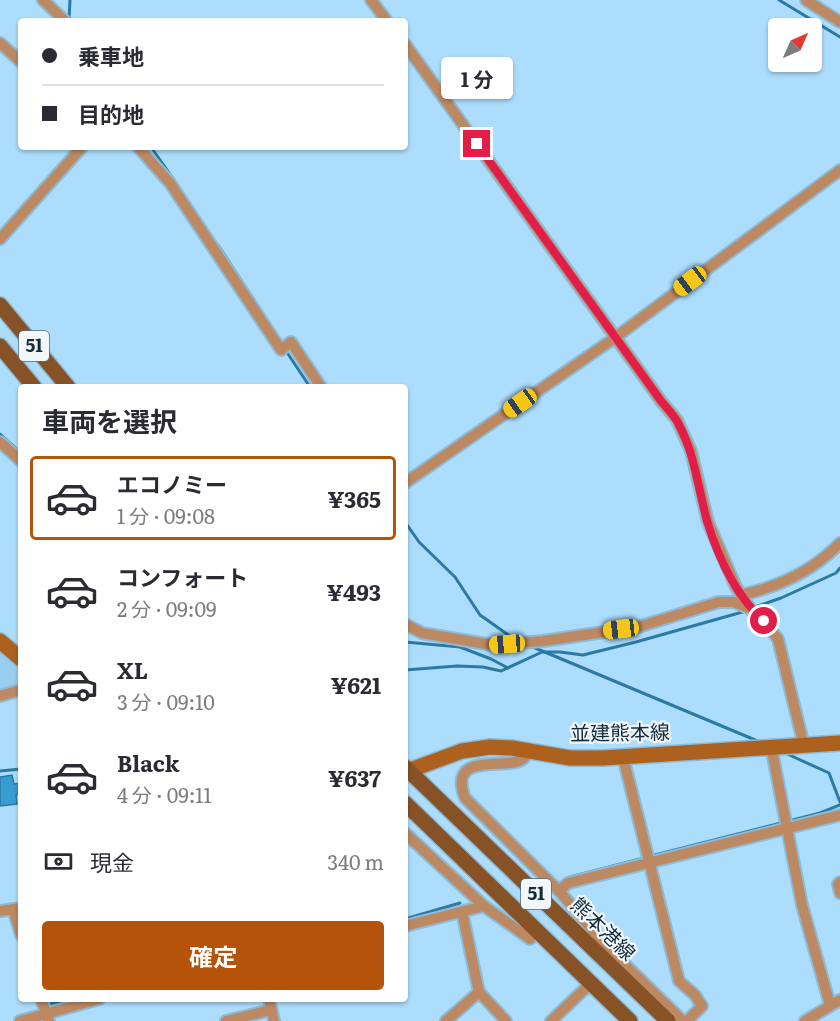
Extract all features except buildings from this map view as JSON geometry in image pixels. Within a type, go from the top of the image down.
[{"type":"main road","name":"51","points":[[0,305],[66,384]]},
{"type":"main road","name":"51","points":[[0,346],[32,384]]},
{"type":"main road","points":[[0,640],[18,656]]},
{"type":"main road","name":"並建熊本線","points":[[408,769],[462,751],[490,747],[570,758],[622,757],[840,743]]},
{"type":"main road","name":"熊本港線","points":[[408,772],[668,1021]]},
{"type":"main road","name":"51","points":[[408,806],[630,1021]]},
{"type":"street","points":[[43,0],[61,18]]},
{"type":"street","points":[[371,0],[385,18]]},
{"type":"street","points":[[806,0],[840,22]]},
{"type":"street","points":[[0,43],[18,59]]},
{"type":"street","points":[[408,48],[661,401],[677,420],[691,451],[708,522],[722,559],[741,595],[778,639],[804,746]]},
{"type":"street","points":[[0,239],[79,150]]},
{"type":"street","points":[[141,150],[170,183],[281,350],[291,342],[319,384]]},
{"type":"street","points":[[408,481],[616,337],[840,170]]},
{"type":"street","points":[[0,442],[18,458]]},
{"type":"street","points":[[741,595],[774,585],[819,563],[840,543]]},
{"type":"street","points":[[408,626],[422,633],[492,645],[543,641],[638,627],[719,602],[734,602],[752,610]]},
{"type":"street","points":[[0,696],[18,691]]},
{"type":"street","points":[[771,746],[802,904],[835,1003],[805,1021]]},
{"type":"street","points":[[530,751],[517,762],[479,764],[471,767],[462,779],[465,798],[559,891],[609,949],[685,1021],[702,1006],[695,995],[679,981],[622,757]]},
{"type":"street","points":[[559,891],[568,883],[840,815]]},
{"type":"street","points":[[408,836],[484,906],[530,939]]},
{"type":"street","points":[[840,882],[838,884],[840,893]]},
{"type":"street","points":[[408,925],[484,906]]},
{"type":"street","points":[[0,911],[17,908]]},
{"type":"street","points":[[462,912],[479,992],[506,1021]]},
{"type":"street","points":[[551,1021],[591,983]]},
{"type":"street","points":[[446,1021],[479,992]]},
{"type":"street","points":[[42,1002],[47,1017]]},
{"type":"street","points":[[20,1021],[47,1017],[90,1002]]},
{"type":"street","points":[[226,1021],[270,1004],[274,1021]]},
{"type":"shaded area","points":[[0,649],[18,664],[18,685],[0,691]]},
{"type":"shaded area","points":[[12,775],[14,784],[18,783],[17,804],[0,806],[0,777]]},
{"type":"waterway","points":[[69,18],[70,0]]},
{"type":"waterway","points":[[779,0],[840,37]]},
{"type":"waterway","points":[[153,150],[174,180]]},
{"type":"waterway","points":[[218,245],[254,300]]},
{"type":"waterway","points":[[286,351],[308,384]]},
{"type":"waterway","points":[[0,434],[18,450]]},
{"type":"waterway","points":[[408,526],[419,542],[455,577],[480,615],[514,639]]},
{"type":"waterway","points":[[752,608],[781,598],[836,573],[840,568]]},
{"type":"waterway","points":[[408,670],[457,666],[483,667],[501,671],[542,652],[583,655],[746,611]]},
{"type":"waterway","points":[[408,642],[460,647],[508,668]]},
{"type":"waterway","points":[[528,645],[760,742]]},
{"type":"waterway","points":[[785,753],[829,773],[840,802]]},
{"type":"waterway","points":[[0,771],[18,769]]},
{"type":"waterway","points":[[651,856],[820,813],[840,805]]},
{"type":"waterway","points":[[570,877],[644,858]]},
{"type":"waterway","points":[[408,918],[460,903]]},
{"type":"waterway","points":[[50,1004],[59,1002]]},
{"type":"route","points":[[477,144],[661,401],[677,420],[691,451],[708,522],[722,559],[741,595],[764,621]]}]
